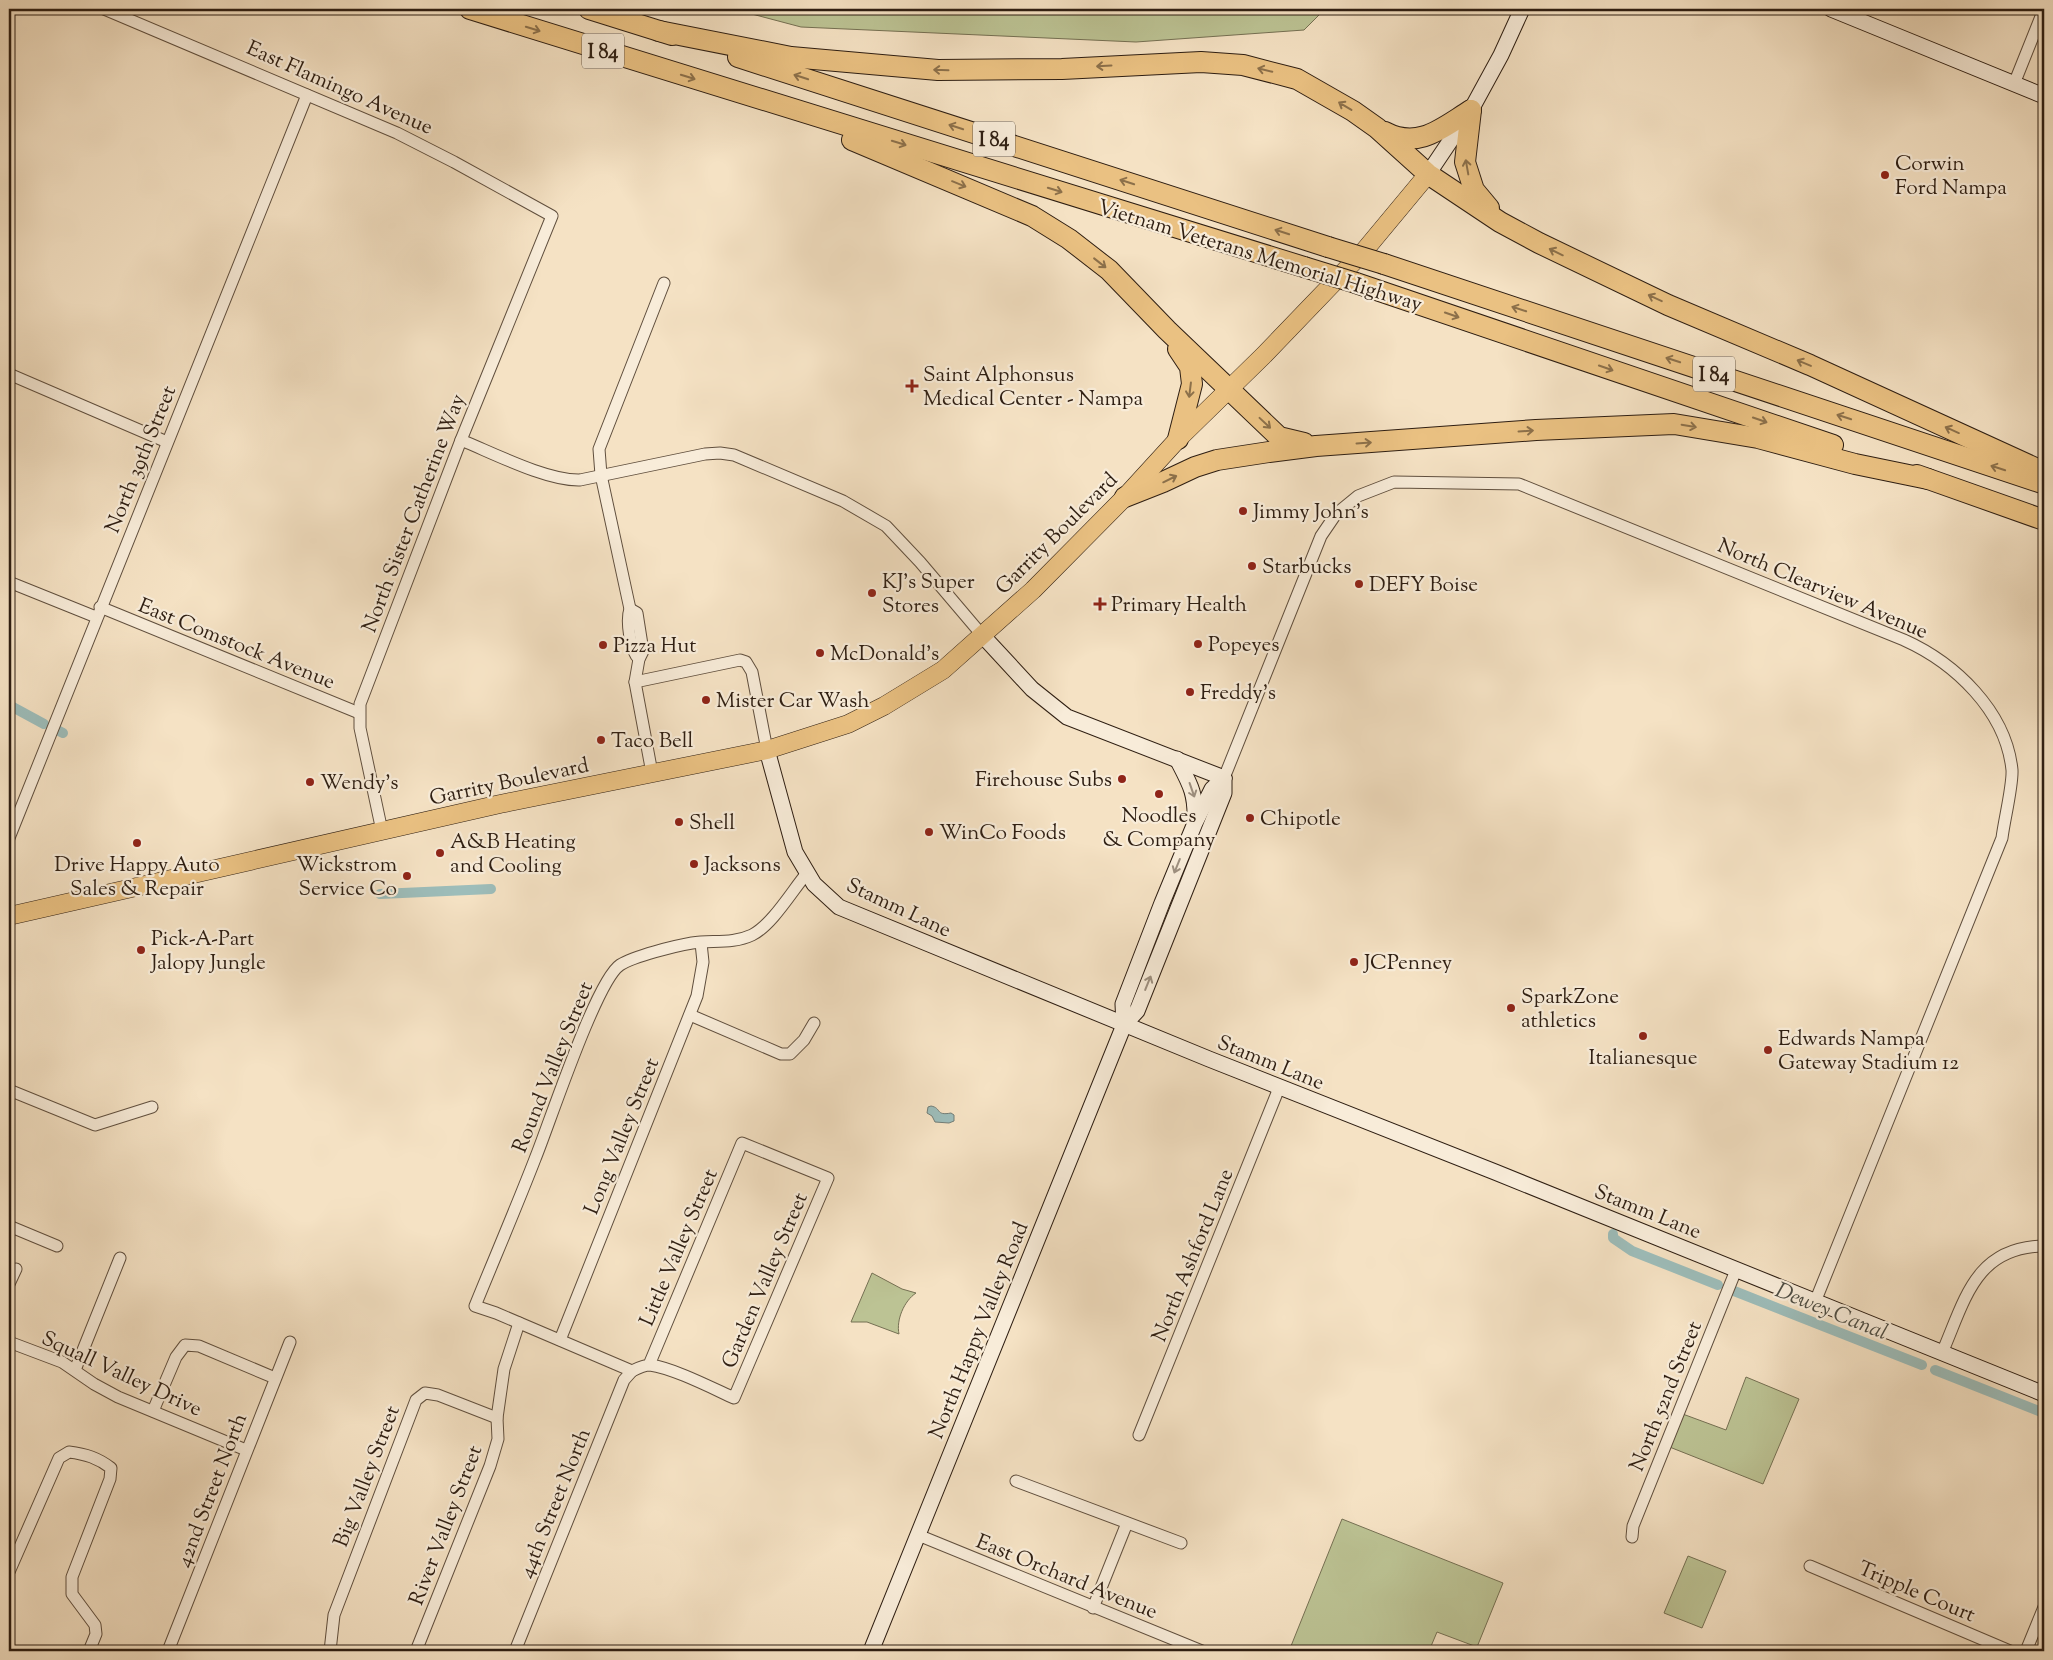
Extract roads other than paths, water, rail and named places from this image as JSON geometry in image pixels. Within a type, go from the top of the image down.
[{"type":"highway","name":"Vietnam Veterans Memorial Highway","points":[[470,9],[1356,283],[2044,520]]},
{"type":"highway","name":"Vietnam Veterans Memorial Highway","points":[[589,9],[1384,264],[2044,484]]},
{"type":"highway","points":[[660,31],[791,57],[938,70],[1062,69],[1201,62],[1243,65],[1297,79],[1338,101],[1377,128],[1394,137],[1418,139],[1428,136],[1471,110]]},
{"type":"highway","points":[[736,92],[1032,216],[1069,238],[1109,270],[1167,330],[1279,437],[1316,446]]},
{"type":"highway","points":[[1471,110],[1466,149],[1467,172],[1474,190],[1500,222]]},
{"type":"highway","points":[[1377,128],[1428,174],[1500,222],[1538,243],[1660,301],[1810,365],[2044,472]]},
{"type":"highway","points":[[1167,330],[1190,367],[1192,384],[1178,440]]},
{"type":"highway","points":[[1125,497],[1194,467],[1217,460],[1316,446],[1536,430],[1674,424],[1758,438],[1855,464],[1928,479]]},
{"type":"main road","points":[[1428,174],[1471,110],[1501,55],[1522,9]]},
{"type":"main road","points":[[1831,9],[2044,96]]},
{"type":"main road","name":"Garrity Boulevard","points":[[9,916],[382,831],[767,750],[848,724],[884,706],[942,670],[1033,590],[1364,251],[1428,174]]},
{"type":"main road","points":[[982,635],[1032,689],[1067,716],[1224,778]]},
{"type":"main road","name":"Stamm Lane","points":[[767,750],[795,852],[814,884],[839,908],[1280,1088],[1495,1172],[2044,1394]]},
{"type":"main road","points":[[1177,759],[1192,789],[1195,801],[1195,823]]},
{"type":"main road","name":"North Happy Valley Road","points":[[1124,1025],[1123,1004],[1195,823],[1212,789],[1224,778]]},
{"type":"main road","name":"North Happy Valley Road","points":[[871,1651],[1124,1025],[1137,1011],[1224,793],[1224,778]]},
{"type":"street","name":"East Flamingo Avenue","points":[[104,9],[405,137],[552,216]]},
{"type":"street","points":[[2014,84],[2044,9]]},
{"type":"street","name":"North 39th Street","points":[[9,838],[98,612],[307,95]]},
{"type":"street","name":"North Sister Catherine Way","points":[[382,831],[360,728],[359,713],[365,689],[461,440],[552,216]]},
{"type":"street","points":[[652,773],[635,682],[638,659],[634,654],[627,616],[630,609],[601,475],[599,449],[664,283]]},
{"type":"street","points":[[9,374],[167,442]]},
{"type":"street","points":[[461,440],[551,476],[567,480],[705,454],[720,453],[734,455],[843,501],[874,517],[893,531],[982,635]]},
{"type":"street","name":"North Clearview Avenue","points":[[1321,536],[1336,514],[1358,496],[1394,482],[1519,484],[1907,641],[1933,655],[1965,681],[1986,703],[2006,745],[2012,771],[2002,838],[1815,1302]]},
{"type":"street","name":"North Happy Valley Road","points":[[1224,778],[1321,536]]},
{"type":"street","name":"East Comstock Avenue","points":[[9,582],[98,612],[359,713]]},
{"type":"street","name":"Stamm Lane","points":[[635,682],[740,660],[746,662],[752,672],[767,750]]},
{"type":"street","name":"Round Valley Street","points":[[519,1323],[475,1306],[536,1158],[589,1018],[609,977],[618,966],[634,959],[692,943],[736,941],[753,934],[766,924],[807,873]]},
{"type":"street","name":"Long Valley Street","points":[[560,1340],[697,996],[703,962],[701,943]]},
{"type":"street","points":[[690,1015],[780,1054],[790,1054],[804,1040],[814,1023]]},
{"type":"street","name":"North Ashford Lane","points":[[1139,1435],[1280,1088]]},
{"type":"street","points":[[9,1090],[95,1125],[152,1107]]},
{"type":"street","name":"Little Valley Street","points":[[649,1365],[742,1142],[828,1178]]},
{"type":"street","name":"Garden Valley Street","points":[[649,1365],[668,1370],[734,1398],[828,1178]]},
{"type":"street","points":[[9,1226],[57,1246]]},
{"type":"street","points":[[1942,1353],[1972,1284],[1990,1263],[2002,1254],[2020,1249],[2044,1246]]},
{"type":"street","points":[[75,1370],[120,1258]]},
{"type":"street","points":[[9,1284],[16,1268]]},
{"type":"street","name":"North 52nd Street","points":[[1632,1537],[1633,1526],[1736,1270]]},
{"type":"street","points":[[519,1323],[632,1371],[649,1365]]},
{"type":"street","name":"River Valley Street","points":[[416,1651],[490,1466],[498,1439],[497,1418],[504,1369],[519,1323]]},
{"type":"street","name":"Squall Valley Drive","points":[[9,1342],[62,1362],[94,1384],[118,1397],[246,1450]]},
{"type":"street","name":"42nd Street North","points":[[168,1651],[290,1342]]},
{"type":"street","points":[[153,1412],[176,1357],[185,1345],[199,1346],[275,1378]]},
{"type":"street","name":"44th Street North","points":[[515,1651],[624,1380],[632,1371]]},
{"type":"street","name":"Big Valley Street","points":[[330,1651],[334,1615],[416,1400],[425,1393],[438,1395],[497,1418]]},
{"type":"street","points":[[9,1572],[59,1458],[69,1452],[91,1456],[112,1468],[110,1479],[72,1577],[72,1594],[96,1625],[96,1634],[89,1651]]},
{"type":"street","points":[[1016,1481],[1182,1543]]},
{"type":"street","points":[[1093,1608],[1127,1523]]},
{"type":"street","name":"East Orchard Avenue","points":[[918,1535],[1202,1651]]},
{"type":"street","name":"Tripple Court","points":[[1810,1566],[2010,1651]]},
{"type":"street","points":[[2026,1651],[2044,1607]]},
{"type":"water","points":[[928,1107],[937,1108],[941,1113],[951,1113],[954,1115],[954,1121],[949,1123],[935,1122],[932,1116],[927,1113]]},
{"type":"waterway","name":"Dewey Canal","points":[[9,705],[44,724]]},
{"type":"waterway","name":"Dewey Canal","points":[[57,730],[63,733]]},
{"type":"waterway","name":"Dewey Canal","points":[[380,894],[491,889]]},
{"type":"waterway","name":"Dewey Canal","points":[[1613,1234],[1613,1238],[1632,1251],[1718,1285]]},
{"type":"waterway","name":"Dewey Canal","points":[[1729,1289],[1922,1365]]},
{"type":"waterway","name":"Dewey Canal","points":[[1935,1370],[2044,1413]]},
{"type":"place","name":"Corwin Ford Nampa","points":[[1885,175]]},
{"type":"place","name":"Saint Alphonsus Medical Center - Nampa","points":[[912,386]]},
{"type":"place","name":"Jimmy John's","points":[[1243,511]]},
{"type":"place","name":"Starbucks","points":[[1252,566]]},
{"type":"place","name":"DEFY Boise","points":[[1359,584]]},
{"type":"place","name":"KJ's Super Stores","points":[[872,593]]},
{"type":"place","name":"Primary Health","points":[[1100,604]]},
{"type":"place","name":"Popeyes","points":[[1198,644]]},
{"type":"place","name":"Pizza Hut","points":[[603,645]]},
{"type":"place","name":"McDonald's","points":[[820,653]]},
{"type":"place","name":"Freddy's","points":[[1190,692]]},
{"type":"place","name":"Mister Car Wash","points":[[706,700]]},
{"type":"place","name":"Taco Bell","points":[[601,740]]},
{"type":"place","name":"Firehouse Subs","points":[[1122,779]]},
{"type":"place","name":"Wendy's","points":[[310,782]]},
{"type":"place","name":"Noodles & Company","points":[[1159,794]]},
{"type":"place","name":"Chipotle","points":[[1250,818]]},
{"type":"place","name":"Shell","points":[[679,822]]},
{"type":"place","name":"WinCo Foods","points":[[929,832]]},
{"type":"place","name":"Drive Happy Auto Sales & Repair","points":[[137,843]]},
{"type":"place","name":"A&B Heating and Cooling","points":[[440,853]]},
{"type":"place","name":"Jacksons","points":[[694,864]]},
{"type":"place","name":"Wickstrom Service Co","points":[[407,876]]},
{"type":"place","name":"Pick-A-Part Jalopy Jungle","points":[[141,950]]},
{"type":"place","name":"JCPenney","points":[[1354,962]]},
{"type":"place","name":"SparkZone athletics","points":[[1511,1008]]},
{"type":"place","name":"Italianesque","points":[[1643,1036]]},
{"type":"place","name":"Edwards Nampa Gateway Stadium 12","points":[[1768,1050]]}]
